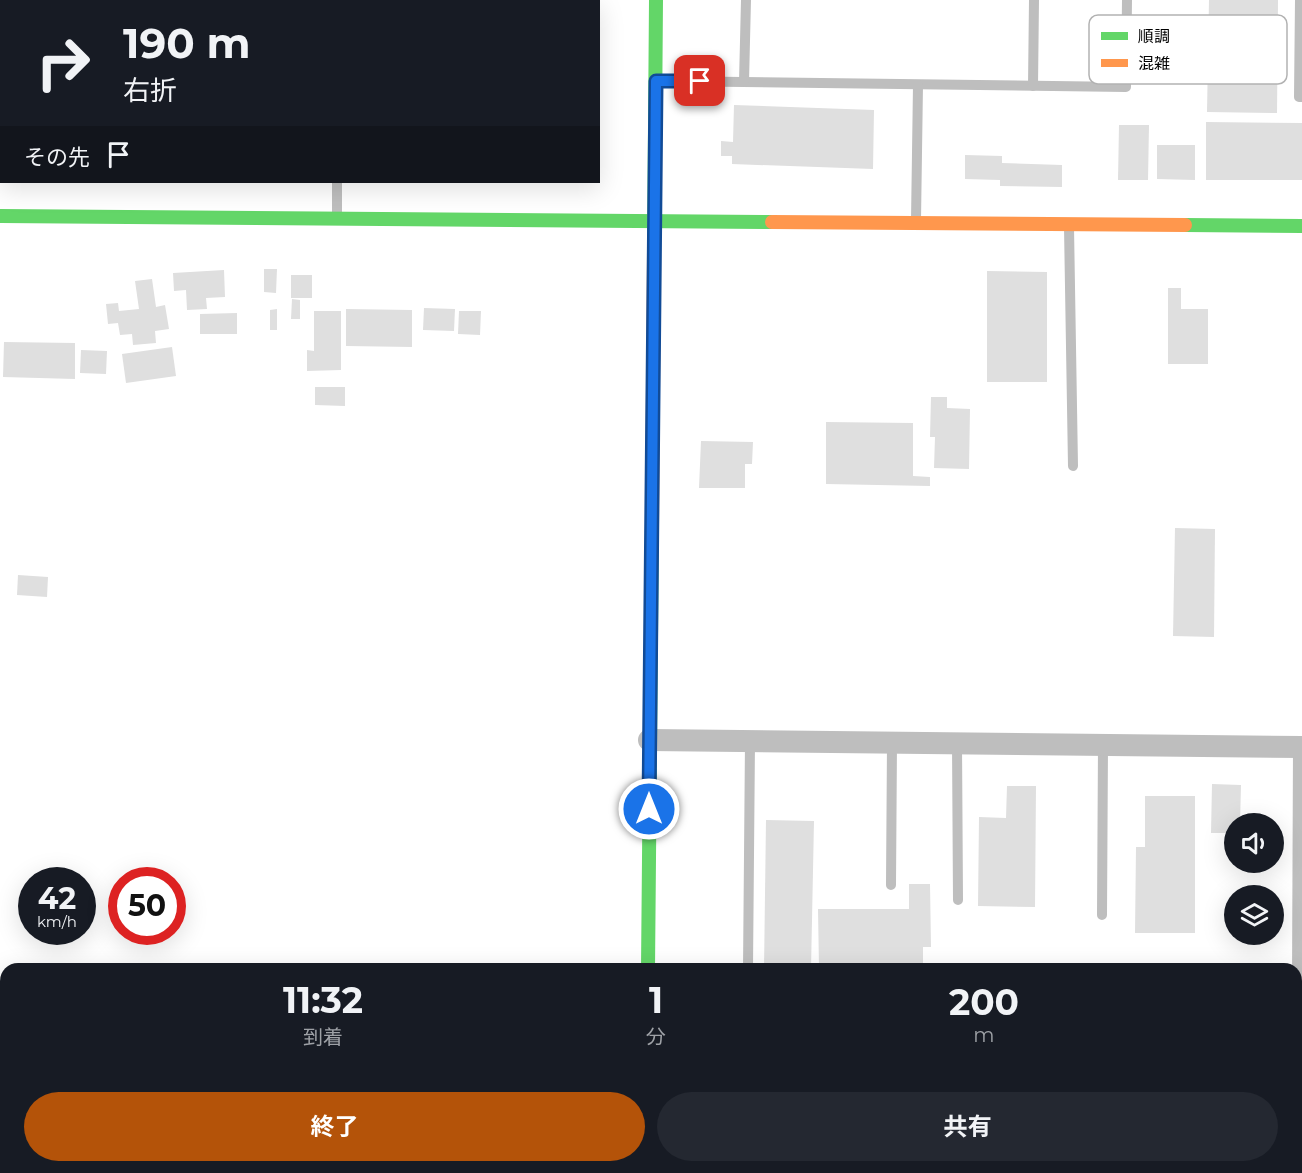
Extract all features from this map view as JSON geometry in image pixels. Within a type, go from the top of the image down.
[{"type":"street","points":[[648,963],[656,0]]},
{"type":"street","points":[[0,216],[1302,226]]},
{"type":"street","points":[[650,740],[1300,747]]},
{"type":"lane","points":[[744,82],[746,0]]},
{"type":"lane","points":[[1033,86],[1034,0]]},
{"type":"lane","points":[[1127,0],[1127,15]]},
{"type":"lane","points":[[1300,0],[1299,97],[1302,97]]},
{"type":"lane","points":[[656,81],[1126,87],[1126,84]]},
{"type":"lane","points":[[916,223],[918,85]]},
{"type":"lane","points":[[337,183],[337,219]]},
{"type":"lane","points":[[1069,224],[1073,466]]},
{"type":"lane","points":[[748,963],[750,741]]},
{"type":"lane","points":[[891,885],[892,743]]},
{"type":"lane","points":[[957,743],[958,900]]},
{"type":"lane","points":[[1102,915],[1103,745]]},
{"type":"lane","points":[[1297,963],[1300,747]]},
{"type":"building","points":[[1209,0],[1278,0],[1278,15],[1209,15]]},
{"type":"building","points":[[1208,84],[1277,84],[1277,113],[1207,112]]},
{"type":"building","points":[[734,105],[874,110],[873,169],[732,164],[732,156],[721,156],[721,141],[733,142]]},
{"type":"building","points":[[1206,122],[1302,123],[1302,180],[1206,180]]},
{"type":"building","points":[[1119,125],[1149,125],[1148,180],[1118,180]]},
{"type":"building","points":[[1157,145],[1195,145],[1195,180],[1157,179]]},
{"type":"building","points":[[965,155],[1002,156],[1002,163],[1062,165],[1062,187],[1000,186],[1000,180],[965,179]]},
{"type":"building","points":[[264,269],[277,269],[276,293],[264,292]]},
{"type":"building","points":[[224,270],[225,297],[206,298],[207,309],[187,310],[186,290],[174,291],[173,273]]},
{"type":"building","points":[[987,271],[1047,272],[1047,382],[987,382]]},
{"type":"building","points":[[291,275],[312,275],[312,298],[291,298]]},
{"type":"building","points":[[152,279],[156,307],[165,305],[169,329],[155,331],[156,343],[133,345],[132,334],[120,335],[118,323],[108,324],[106,304],[118,303],[119,311],[139,309],[135,281]]},
{"type":"building","points":[[1168,288],[1181,288],[1181,309],[1208,309],[1208,364],[1168,364]]},
{"type":"building","points":[[292,299],[300,300],[300,319],[291,319]]},
{"type":"building","points":[[424,308],[455,309],[454,331],[423,330]]},
{"type":"building","points":[[277,309],[277,330],[270,330],[270,310]]},
{"type":"building","points":[[346,309],[412,310],[412,347],[346,346]]},
{"type":"building","points":[[314,311],[341,311],[341,370],[307,371],[307,350],[314,351]]},
{"type":"building","points":[[459,311],[481,311],[480,335],[458,334]]},
{"type":"building","points":[[237,313],[237,334],[200,334],[200,314]]},
{"type":"building","points":[[4,342],[75,343],[75,379],[3,377]]},
{"type":"building","points":[[172,347],[176,376],[126,383],[122,354]]},
{"type":"building","points":[[81,350],[107,351],[106,374],[80,373]]},
{"type":"building","points":[[315,387],[345,387],[345,406],[315,405]]},
{"type":"building","points":[[931,397],[947,397],[947,408],[970,409],[969,469],[934,468],[935,437],[930,437]]},
{"type":"building","points":[[826,422],[913,423],[913,476],[930,477],[930,486],[826,484]]},
{"type":"building","points":[[701,441],[753,442],[752,464],[745,464],[745,488],[699,488]]},
{"type":"building","points":[[1175,528],[1215,529],[1214,637],[1173,636]]},
{"type":"building","points":[[18,575],[48,577],[47,597],[17,595]]},
{"type":"building","points":[[1212,784],[1241,785],[1240,813],[1224,813],[1224,833],[1211,833]]},
{"type":"building","points":[[1007,786],[1036,786],[1035,907],[978,906],[979,817],[1006,818]]},
{"type":"building","points":[[1145,796],[1195,796],[1195,933],[1135,933],[1136,847],[1145,847]]},
{"type":"building","points":[[766,820],[814,821],[811,963],[764,963]]},
{"type":"building","points":[[909,884],[930,884],[931,947],[923,947],[923,963],[819,963],[818,909],[909,909]]},
{"type":"traffic: fast","points":[[654,253],[656,0]]},
{"type":"traffic: fast","points":[[0,216],[772,222]]},
{"type":"traffic: fast","points":[[1185,225],[1302,226]]},
{"type":"traffic: fast","points":[[648,963],[652,526]]},
{"type":"traffic: slow","points":[[772,222],[1185,225]]},
{"type":"traffic: slow","points":[[652,526],[654,253]]},
{"type":"route","points":[[649,809],[656,81],[700,81]]}]
